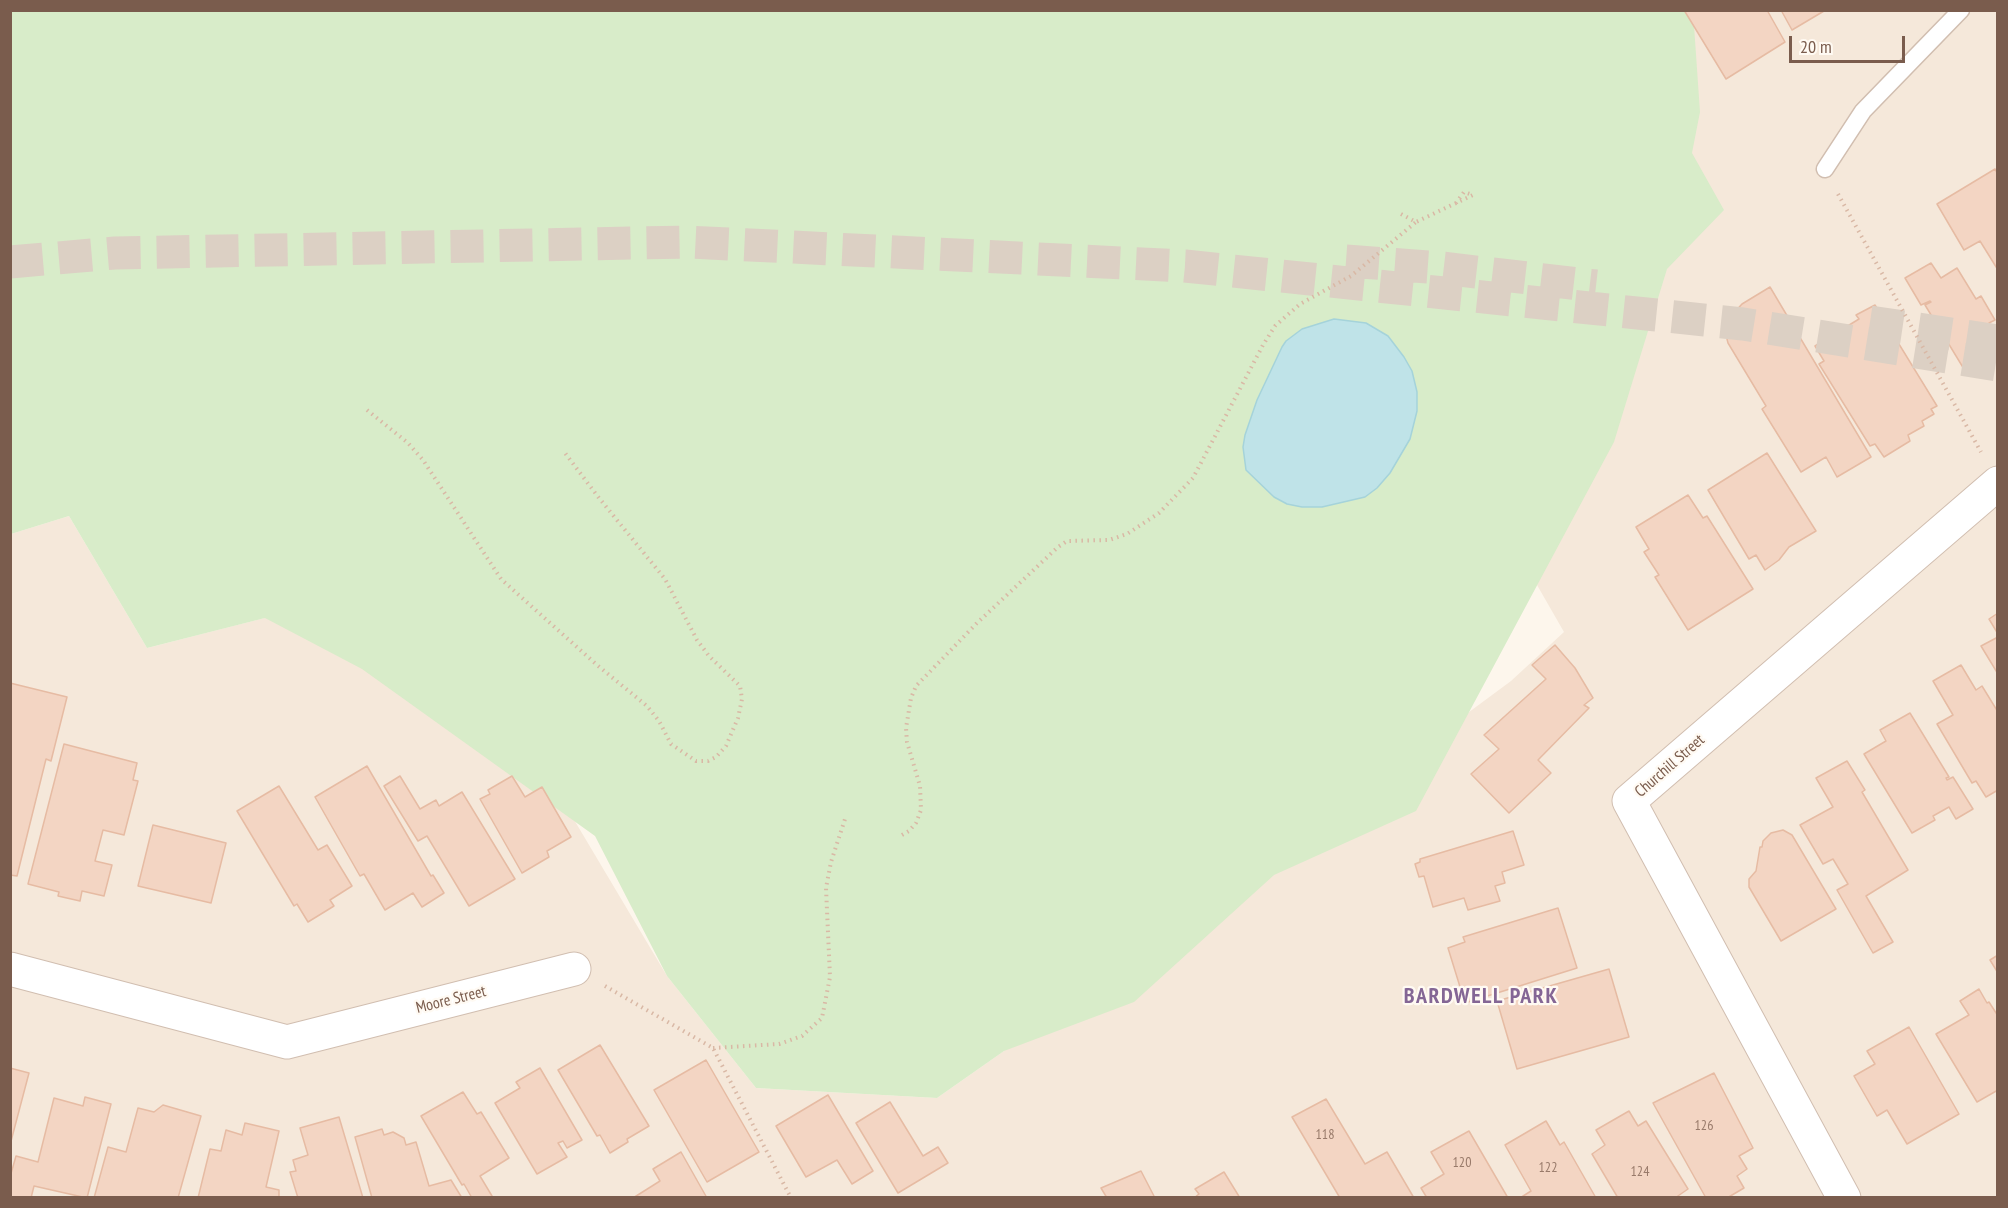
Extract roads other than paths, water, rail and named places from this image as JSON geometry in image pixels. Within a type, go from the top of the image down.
[{"type":"street","name":"Churchill Street","points":[[1844,1197],[1629,801],[1992,472]]},
{"type":"street","name":"Moore Street","points":[[10,969],[287,1042],[574,969]]},
{"type":"lane","points":[[1825,169],[1863,111],[1961,10]]},
{"type":"water","points":[[1334,319],[1366,323],[1388,336],[1404,357],[1412,371],[1417,392],[1417,411],[1410,439],[1390,473],[1377,488],[1365,497],[1322,507],[1287,504],[1274,497],[1246,470],[1243,447],[1245,435],[1257,400],[1286,341],[1302,329]]},
{"type":"tunnel","points":[[10,262],[115,253],[688,242],[1185,266],[1743,324],[1998,365]]},
{"type":"tunnel","points":[[1346,261],[1442,268],[1596,286]]},
{"type":"tunnel","points":[[1870,322],[1998,341]]},
{"type":"district","name":"BARDWELL PARK","points":[[1481,997]]}]
